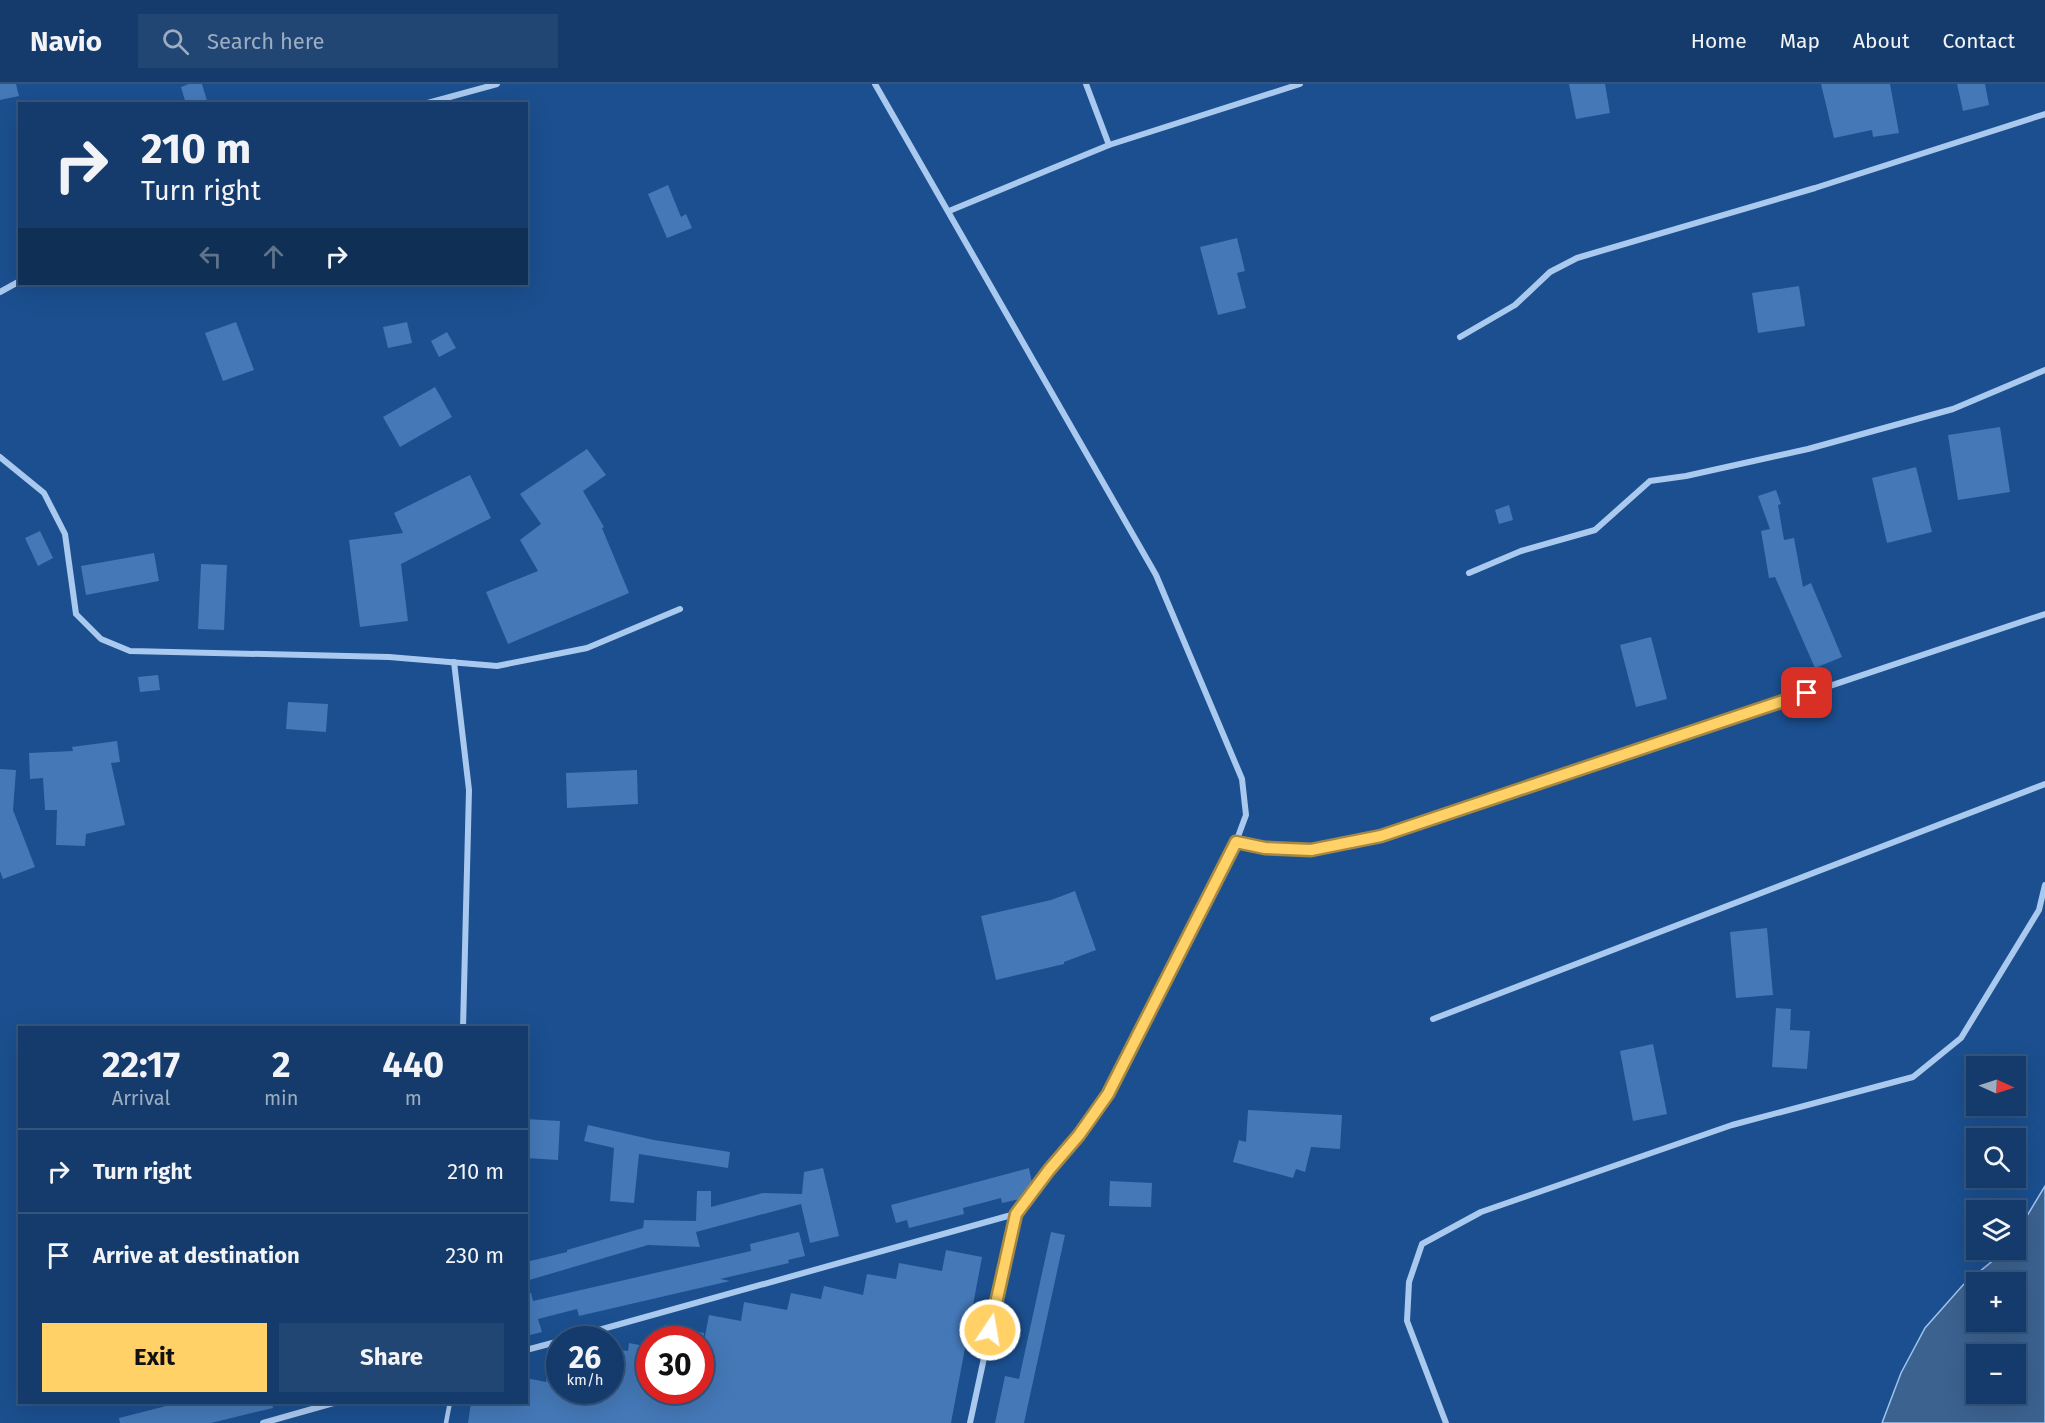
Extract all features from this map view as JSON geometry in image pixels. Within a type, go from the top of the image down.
[{"type":"street","points":[[431,102],[497,84]]},
{"type":"street","points":[[875,84],[1156,575],[1242,779],[1246,815],[1236,842],[1108,1094],[1079,1135],[1016,1214],[970,1423]]},
{"type":"street","points":[[1086,84],[1109,145]]},
{"type":"street","points":[[949,211],[1109,145],[1300,84]]},
{"type":"street","points":[[1460,338],[1515,305],[1550,272],[1577,258],[1815,188],[2045,114]]},
{"type":"street","points":[[0,292],[18,282]]},
{"type":"street","points":[[1469,573],[1521,551],[1595,530],[1650,481],[1686,476],[1808,449],[1953,409],[2045,370]]},
{"type":"street","points":[[0,457],[44,493],[65,534],[76,614],[101,639],[130,651],[389,657],[497,666],[587,648],[680,609]]},
{"type":"street","points":[[1236,842],[1265,848],[1311,850],[1381,836],[2045,614]]},
{"type":"street","points":[[454,662],[469,790],[463,1026]]},
{"type":"street","points":[[1433,1018],[2045,784]]},
{"type":"street","points":[[1446,1423],[1407,1321],[1410,1282],[1422,1244],[1481,1212],[1732,1125],[1912,1077],[1961,1038],[2039,910],[2045,885]]},
{"type":"street","points":[[612,1326],[1016,1214]]},
{"type":"street","points":[[528,1349],[546,1344]]},
{"type":"street","points":[[263,1423],[330,1404]]},
{"type":"lane","points":[[446,1423],[450,1404]]},
{"type":"water","points":[[2045,1186],[2045,1423],[1882,1423],[1901,1373],[1925,1328],[1966,1283],[1966,1332],[2026,1332],[2026,1272],[1979,1272],[1994,1260],[2026,1260],[2026,1217]]},
{"type":"building","points":[[0,84],[16,84],[19,96],[0,100]]},
{"type":"building","points":[[189,84],[202,84],[207,102],[185,102],[181,87]]},
{"type":"building","points":[[1569,84],[1605,84],[1610,113],[1576,119]]},
{"type":"building","points":[[1821,84],[1890,84],[1899,133],[1873,137],[1872,130],[1834,138]]},
{"type":"building","points":[[1957,84],[1985,84],[1989,105],[1963,111]]},
{"type":"building","points":[[668,185],[681,217],[686,214],[692,228],[667,238],[648,194]]},
{"type":"building","points":[[1237,238],[1245,271],[1237,273],[1246,308],[1218,315],[1200,247]]},
{"type":"building","points":[[1799,286],[1805,326],[1758,333],[1752,293]]},
{"type":"building","points":[[236,322],[254,370],[223,381],[205,333]]},
{"type":"building","points":[[407,322],[412,343],[388,348],[383,327]]},
{"type":"building","points":[[447,332],[456,348],[439,357],[431,341]]},
{"type":"building","points":[[435,387],[452,417],[400,447],[383,417]]},
{"type":"building","points":[[2000,427],[2010,492],[1958,500],[1948,435]]},
{"type":"building","points":[[587,449],[606,475],[583,491],[604,527],[602,528],[629,593],[508,644],[486,592],[538,571],[520,540],[541,524],[520,494]]},
{"type":"building","points":[[1916,467],[1932,532],[1887,543],[1872,478]]},
{"type":"building","points":[[470,475],[491,518],[401,564],[408,621],[360,627],[349,540],[403,533],[394,513]]},
{"type":"building","points":[[1776,490],[1781,504],[1778,505],[1784,540],[1794,538],[1803,587],[1811,583],[1842,657],[1815,668],[1775,577],[1769,578],[1761,531],[1770,529],[1758,496]]},
{"type":"building","points":[[1509,505],[1513,520],[1499,524],[1495,510]]},
{"type":"building","points":[[40,531],[53,558],[38,566],[25,538]]},
{"type":"building","points":[[154,553],[159,581],[86,595],[81,566]]},
{"type":"building","points":[[201,564],[227,565],[224,630],[198,629]]},
{"type":"building","points":[[1651,637],[1667,699],[1636,707],[1620,645]]},
{"type":"building","points":[[158,675],[160,690],[140,692],[138,677]]},
{"type":"building","points":[[288,702],[328,704],[326,732],[286,729]]},
{"type":"building","points":[[117,741],[120,762],[111,763],[125,825],[86,834],[85,846],[56,845],[57,810],[45,810],[43,778],[30,779],[29,753],[73,751],[72,747]]},
{"type":"building","points":[[0,769],[16,770],[13,810],[35,867],[3,879],[0,871]]},
{"type":"building","points":[[637,770],[638,804],[567,808],[566,773]]},
{"type":"building","points":[[1075,891],[1096,950],[1064,962],[1064,964],[996,980],[981,916],[1051,900]]},
{"type":"building","points":[[1767,928],[1773,995],[1736,998],[1730,932]]},
{"type":"building","points":[[1776,1008],[1791,1009],[1790,1030],[1810,1031],[1807,1069],[1772,1067]]},
{"type":"building","points":[[1653,1044],[1667,1114],[1633,1121],[1620,1051]]},
{"type":"building","points":[[1248,1110],[1342,1115],[1340,1149],[1311,1147],[1305,1172],[1296,1169],[1293,1178],[1233,1162],[1239,1140],[1246,1142]]},
{"type":"building","points":[[528,1119],[560,1121],[558,1160],[528,1158]]},
{"type":"building","points":[[588,1125],[654,1140],[730,1152],[728,1168],[639,1154],[634,1203],[610,1201],[614,1148],[584,1141]]},
{"type":"building","points":[[823,1168],[839,1236],[810,1243],[801,1204],[696,1232],[700,1247],[648,1245],[528,1280],[528,1262],[643,1228],[644,1220],[696,1221],[697,1191],[711,1191],[711,1207],[763,1193],[802,1194],[804,1172]]},
{"type":"building","points":[[1029,1168],[1032,1183],[1020,1199],[1002,1203],[1001,1198],[963,1208],[964,1214],[909,1228],[907,1220],[896,1223],[891,1205]]},
{"type":"building","points":[[1110,1181],[1152,1183],[1151,1207],[1109,1206]]},
{"type":"building","points":[[799,1232],[805,1256],[788,1260],[789,1263],[720,1279],[730,1281],[579,1316],[577,1309],[538,1319],[542,1332],[528,1336],[528,1293],[531,1293],[533,1301],[751,1251],[750,1244]]},
{"type":"building","points":[[1051,1232],[1065,1235],[1024,1423],[995,1423],[1005,1376],[1019,1379]]},
{"type":"building","points":[[946,1250],[982,1257],[951,1423],[468,1423],[471,1404],[528,1404],[528,1378],[546,1382],[546,1404],[624,1404],[624,1350],[628,1351],[629,1343],[636,1344],[636,1404],[714,1404],[714,1326],[707,1326],[709,1315],[741,1321],[744,1302],[787,1310],[791,1293],[821,1299],[824,1286],[863,1295],[867,1274],[896,1279],[899,1263],[942,1271]]},
{"type":"building","points":[[174,1404],[272,1404],[273,1408],[211,1423],[120,1423],[119,1418]]},
{"type":"route","points":[[990,1330],[1016,1214],[1079,1135],[1108,1094],[1236,842],[1265,848],[1311,850],[1381,836],[1807,693]]}]
